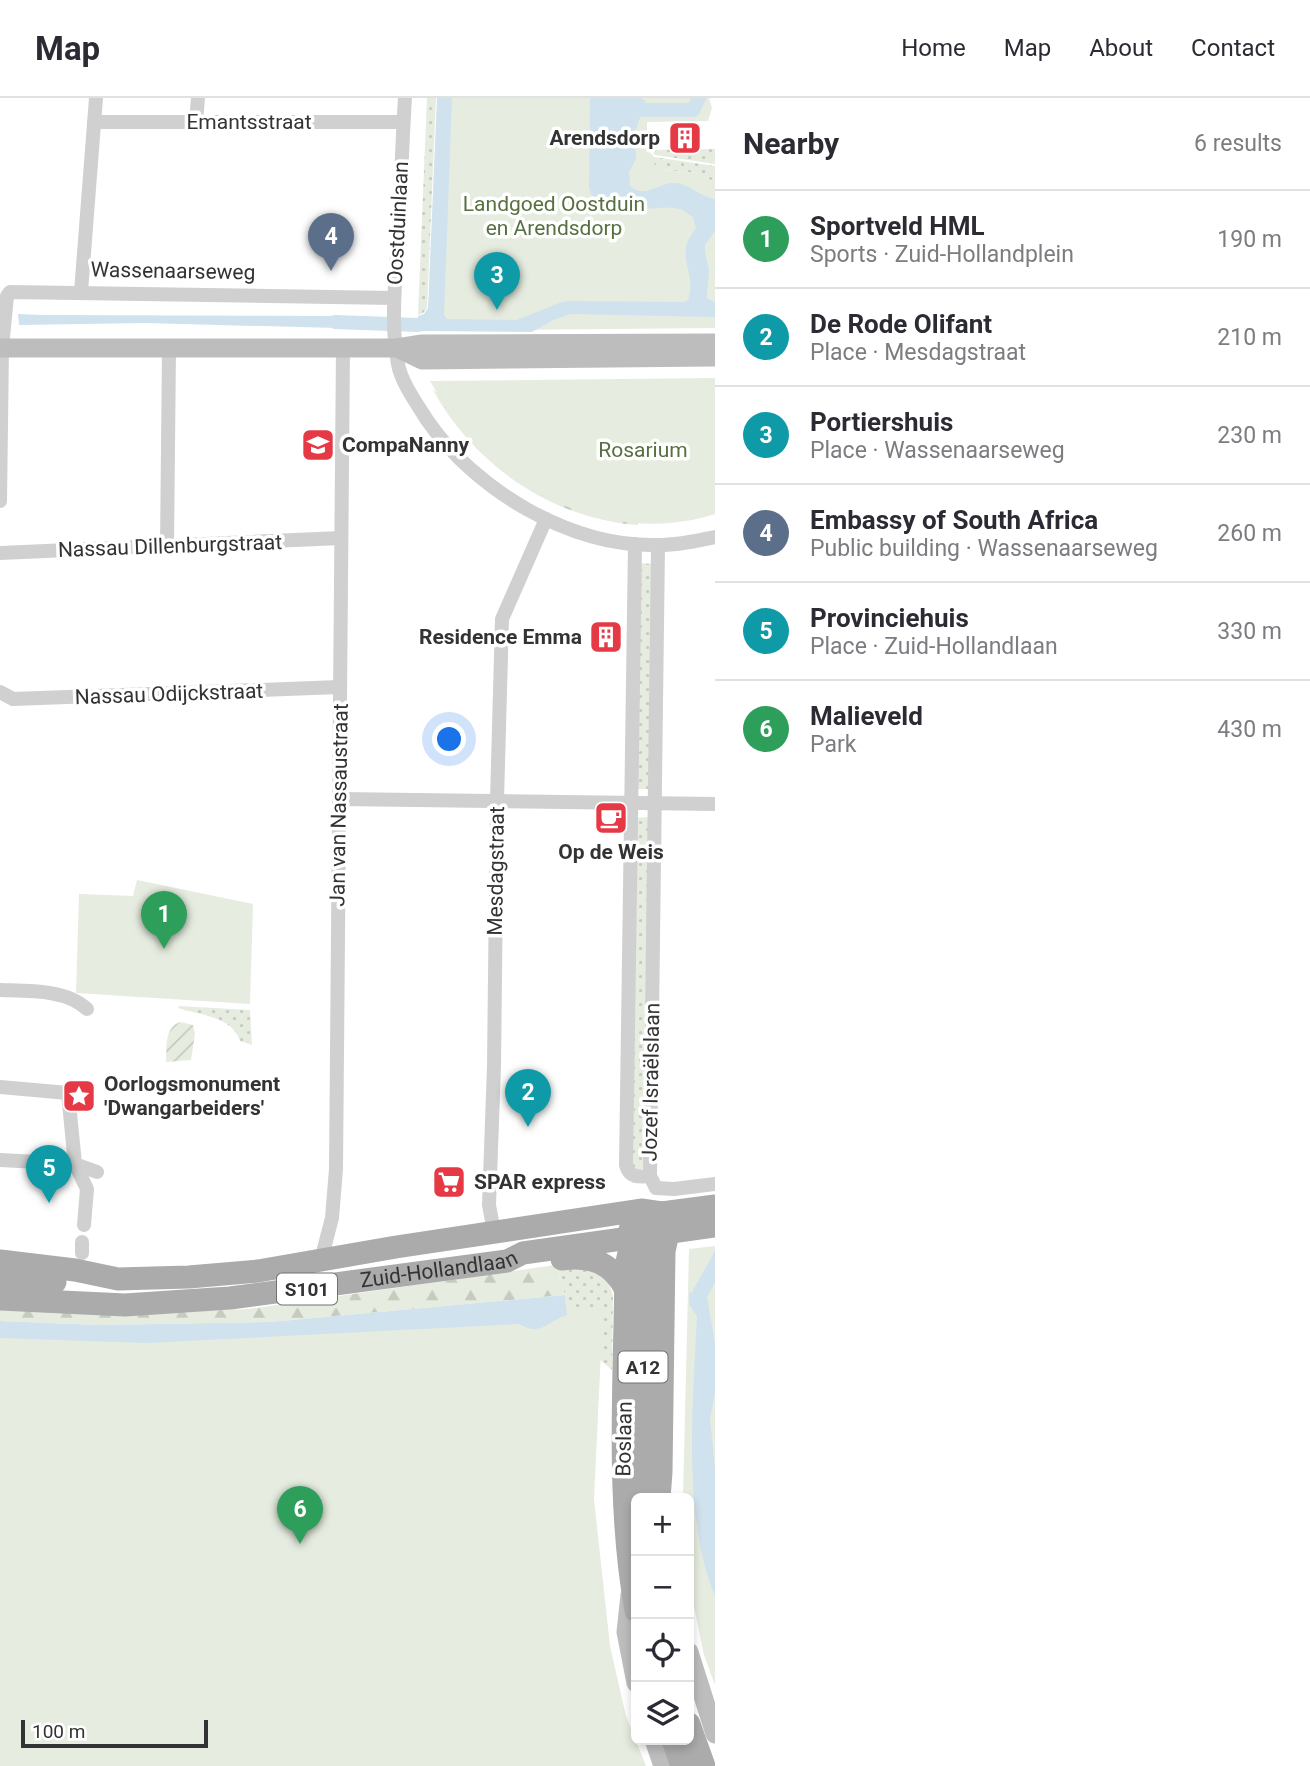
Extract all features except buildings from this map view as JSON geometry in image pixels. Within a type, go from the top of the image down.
[{"type":"main road","name":"S101","points":[[665,1223],[715,1206]]},
{"type":"main road","name":"Zuid-Hollandlaan","points":[[0,1261],[75,1270],[118,1279],[189,1277],[258,1271],[641,1210],[665,1223]]},
{"type":"main road","points":[[602,1216],[625,1226],[639,1237]]},
{"type":"main road","name":"S101","points":[[665,1223],[715,1226]]},
{"type":"main road","name":"Boslaan","points":[[631,1582],[624,1493],[628,1256],[639,1237],[665,1223]]},
{"type":"main road","name":"Boslaan","points":[[662,1472],[665,1223]]},
{"type":"main road","name":"Zuid-Hollandlaan","points":[[0,1299],[125,1305],[230,1298],[507,1261],[523,1253],[639,1237]]},
{"type":"main road","name":"Boslaan","points":[[639,1237],[645,1262],[643,1493]]},
{"type":"main road","points":[[507,1261],[525,1264],[588,1258],[610,1270],[626,1290]]},
{"type":"main road","name":"S101","points":[[0,1278],[70,1284],[118,1279]]},
{"type":"main road","name":"A12","points":[[660,1493],[662,1472]]},
{"type":"main road","points":[[694,1737],[705,1766]]},
{"type":"main road","points":[[675,1745],[682,1766]]},
{"type":"street","points":[[81,292],[96,98]]},
{"type":"street","points":[[196,122],[198,98]]},
{"type":"street","name":"Oostduinlaan","points":[[405,98],[394,298],[398,367],[423,413],[445,442],[497,490],[546,519],[590,535],[635,544],[657,545],[715,537]]},
{"type":"street","name":"Emantsstraat","points":[[94,122],[403,122]]},
{"type":"street","name":"Wassenaarseweg","points":[[1,348],[7,296],[10,292],[394,298]]},
{"type":"street","points":[[0,501],[1,348],[342,348],[396,332],[422,344],[715,344]]},
{"type":"street","points":[[396,332],[422,360],[715,357]]},
{"type":"street","points":[[167,546],[169,348]]},
{"type":"street","name":"Jan van Nassaustraat","points":[[321,1260],[332,1218],[336,1169],[342,348]]},
{"type":"street","name":"Mesdagstraat","points":[[494,1232],[489,1205],[502,619],[546,519]]},
{"type":"street","name":"Nassau Dillenburgstraat","points":[[0,553],[341,538]]},
{"type":"street","name":"Jozef Israëlslaan","points":[[635,544],[626,1165],[627,1171],[632,1175],[650,1176],[657,545]]},
{"type":"street","name":"Nassau Odijckstraat","points":[[0,692],[13,699],[340,687]]},
{"type":"street","points":[[339,799],[715,804]]},
{"type":"street","points":[[0,990],[51,993],[81,1003],[87,1009]]},
{"type":"street","points":[[0,1087],[68,1093],[75,1164],[87,1188],[84,1225]]},
{"type":"street","points":[[0,1160],[75,1164],[97,1172]]},
{"type":"street","points":[[650,1176],[656,1188],[674,1189],[715,1184]]},
{"type":"street","name":"Boslaan","points":[[662,1472],[664,1493]]},
{"type":"street","name":"Boslaan","points":[[631,1582],[626,1632],[636,1682]]},
{"type":"street","points":[[694,1668],[715,1734]]},
{"type":"street","points":[[655,1745],[663,1766]]},
{"type":"green space","points":[[427,98],[436,98],[427,308],[418,315]]},
{"type":"green space","name":"Landgoed Oostduin en Arendsdorp","points":[[445,98],[709,98],[712,108],[708,121],[647,122],[647,148],[654,157],[654,164],[661,170],[696,173],[715,182],[715,328],[418,331],[418,319],[436,310]]},
{"type":"green space","points":[[715,149],[715,164],[655,155],[651,150]]},
{"type":"green space","points":[[654,157],[715,166],[715,182],[696,173],[661,170],[654,164]]},
{"type":"green space","name":"Rosarium","points":[[715,378],[715,514],[681,522],[647,524],[613,520],[580,511],[548,498],[518,481],[466,435],[430,381]]},
{"type":"green space","points":[[433,390],[638,522],[638,525],[606,521],[575,512],[519,483],[493,464],[470,442]]},
{"type":"green space","points":[[638,563],[654,564],[651,789],[635,789]]},
{"type":"green space","points":[[651,817],[645,1165],[642,1169],[633,1169],[634,818]]},
{"type":"green space","points":[[137,880],[253,904],[250,1004],[76,993],[79,894],[133,896]]},
{"type":"green space","points":[[178,1008],[250,1010],[252,1045],[240,1041],[236,1033],[223,1022]]},
{"type":"green space","points":[[180,1022],[193,1025],[195,1034],[191,1060],[166,1062],[169,1033]]},
{"type":"green space","points":[[715,1246],[715,1685],[704,1655],[694,1606],[694,1493],[683,1493],[689,1249]]},
{"type":"green space","points":[[556,1265],[591,1270],[605,1279],[610,1287],[613,1296],[612,1370],[598,1358],[567,1316],[565,1295]]},
{"type":"green space","points":[[556,1265],[565,1295],[270,1322],[99,1325],[0,1321],[0,1309],[177,1312],[248,1309]]},
{"type":"green space","points":[[558,1306],[603,1309],[594,1499],[610,1646],[631,1728],[631,1745],[638,1745],[646,1766],[0,1766],[0,1329],[217,1331]]},
{"type":"water","points":[[437,98],[452,98],[444,315],[447,319],[517,320],[569,301],[688,300],[690,285],[686,250],[696,228],[693,217],[679,209],[615,209],[603,206],[595,199],[589,188],[590,98],[641,98],[645,101],[635,133],[636,159],[629,172],[630,186],[635,190],[646,191],[678,183],[715,199],[715,231],[705,245],[705,252],[709,270],[707,298],[715,302],[715,317],[571,314],[532,332],[418,331],[418,316],[424,314],[428,308]]},
{"type":"water","points":[[18,314],[357,316],[348,328],[338,328],[145,323],[19,325]]},
{"type":"water","points":[[715,1251],[715,1282],[707,1297],[715,1343],[715,1392],[710,1419],[715,1468],[715,1596],[705,1565],[694,1495],[692,1421],[697,1316],[690,1306],[689,1293]]},
{"type":"water","points":[[565,1295],[567,1315],[544,1327],[533,1329],[519,1324],[147,1343],[0,1338],[0,1321],[99,1325],[270,1322]]},
{"type":"waterway","points":[[630,118],[633,110],[693,110],[699,98]]},
{"type":"waterway","points":[[335,322],[418,325],[437,321]]},
{"type":"place","name":"Arendsdorp","points":[[685,138]]},
{"type":"place","name":"Embassy of South Africa","points":[[331,271]]},
{"type":"place","name":"Portiershuis","points":[[497,310]]},
{"type":"place","name":"CompaNanny","points":[[318,445]]},
{"type":"place","name":"Residence Emma","points":[[606,637]]},
{"type":"place","name":"Op de Weis","points":[[611,818]]},
{"type":"place","name":"Sportveld HML","points":[[164,949]]},
{"type":"place","name":"Oorlogsmonument 'Dwangarbeiders'","points":[[79,1096]]},
{"type":"place","name":"De Rode Olifant","points":[[528,1127]]},
{"type":"place","name":"SPAR express","points":[[449,1182]]},
{"type":"place","name":"Provinciehuis","points":[[49,1203]]},
{"type":"place","name":"Malieveld","points":[[300,1544]]}]
